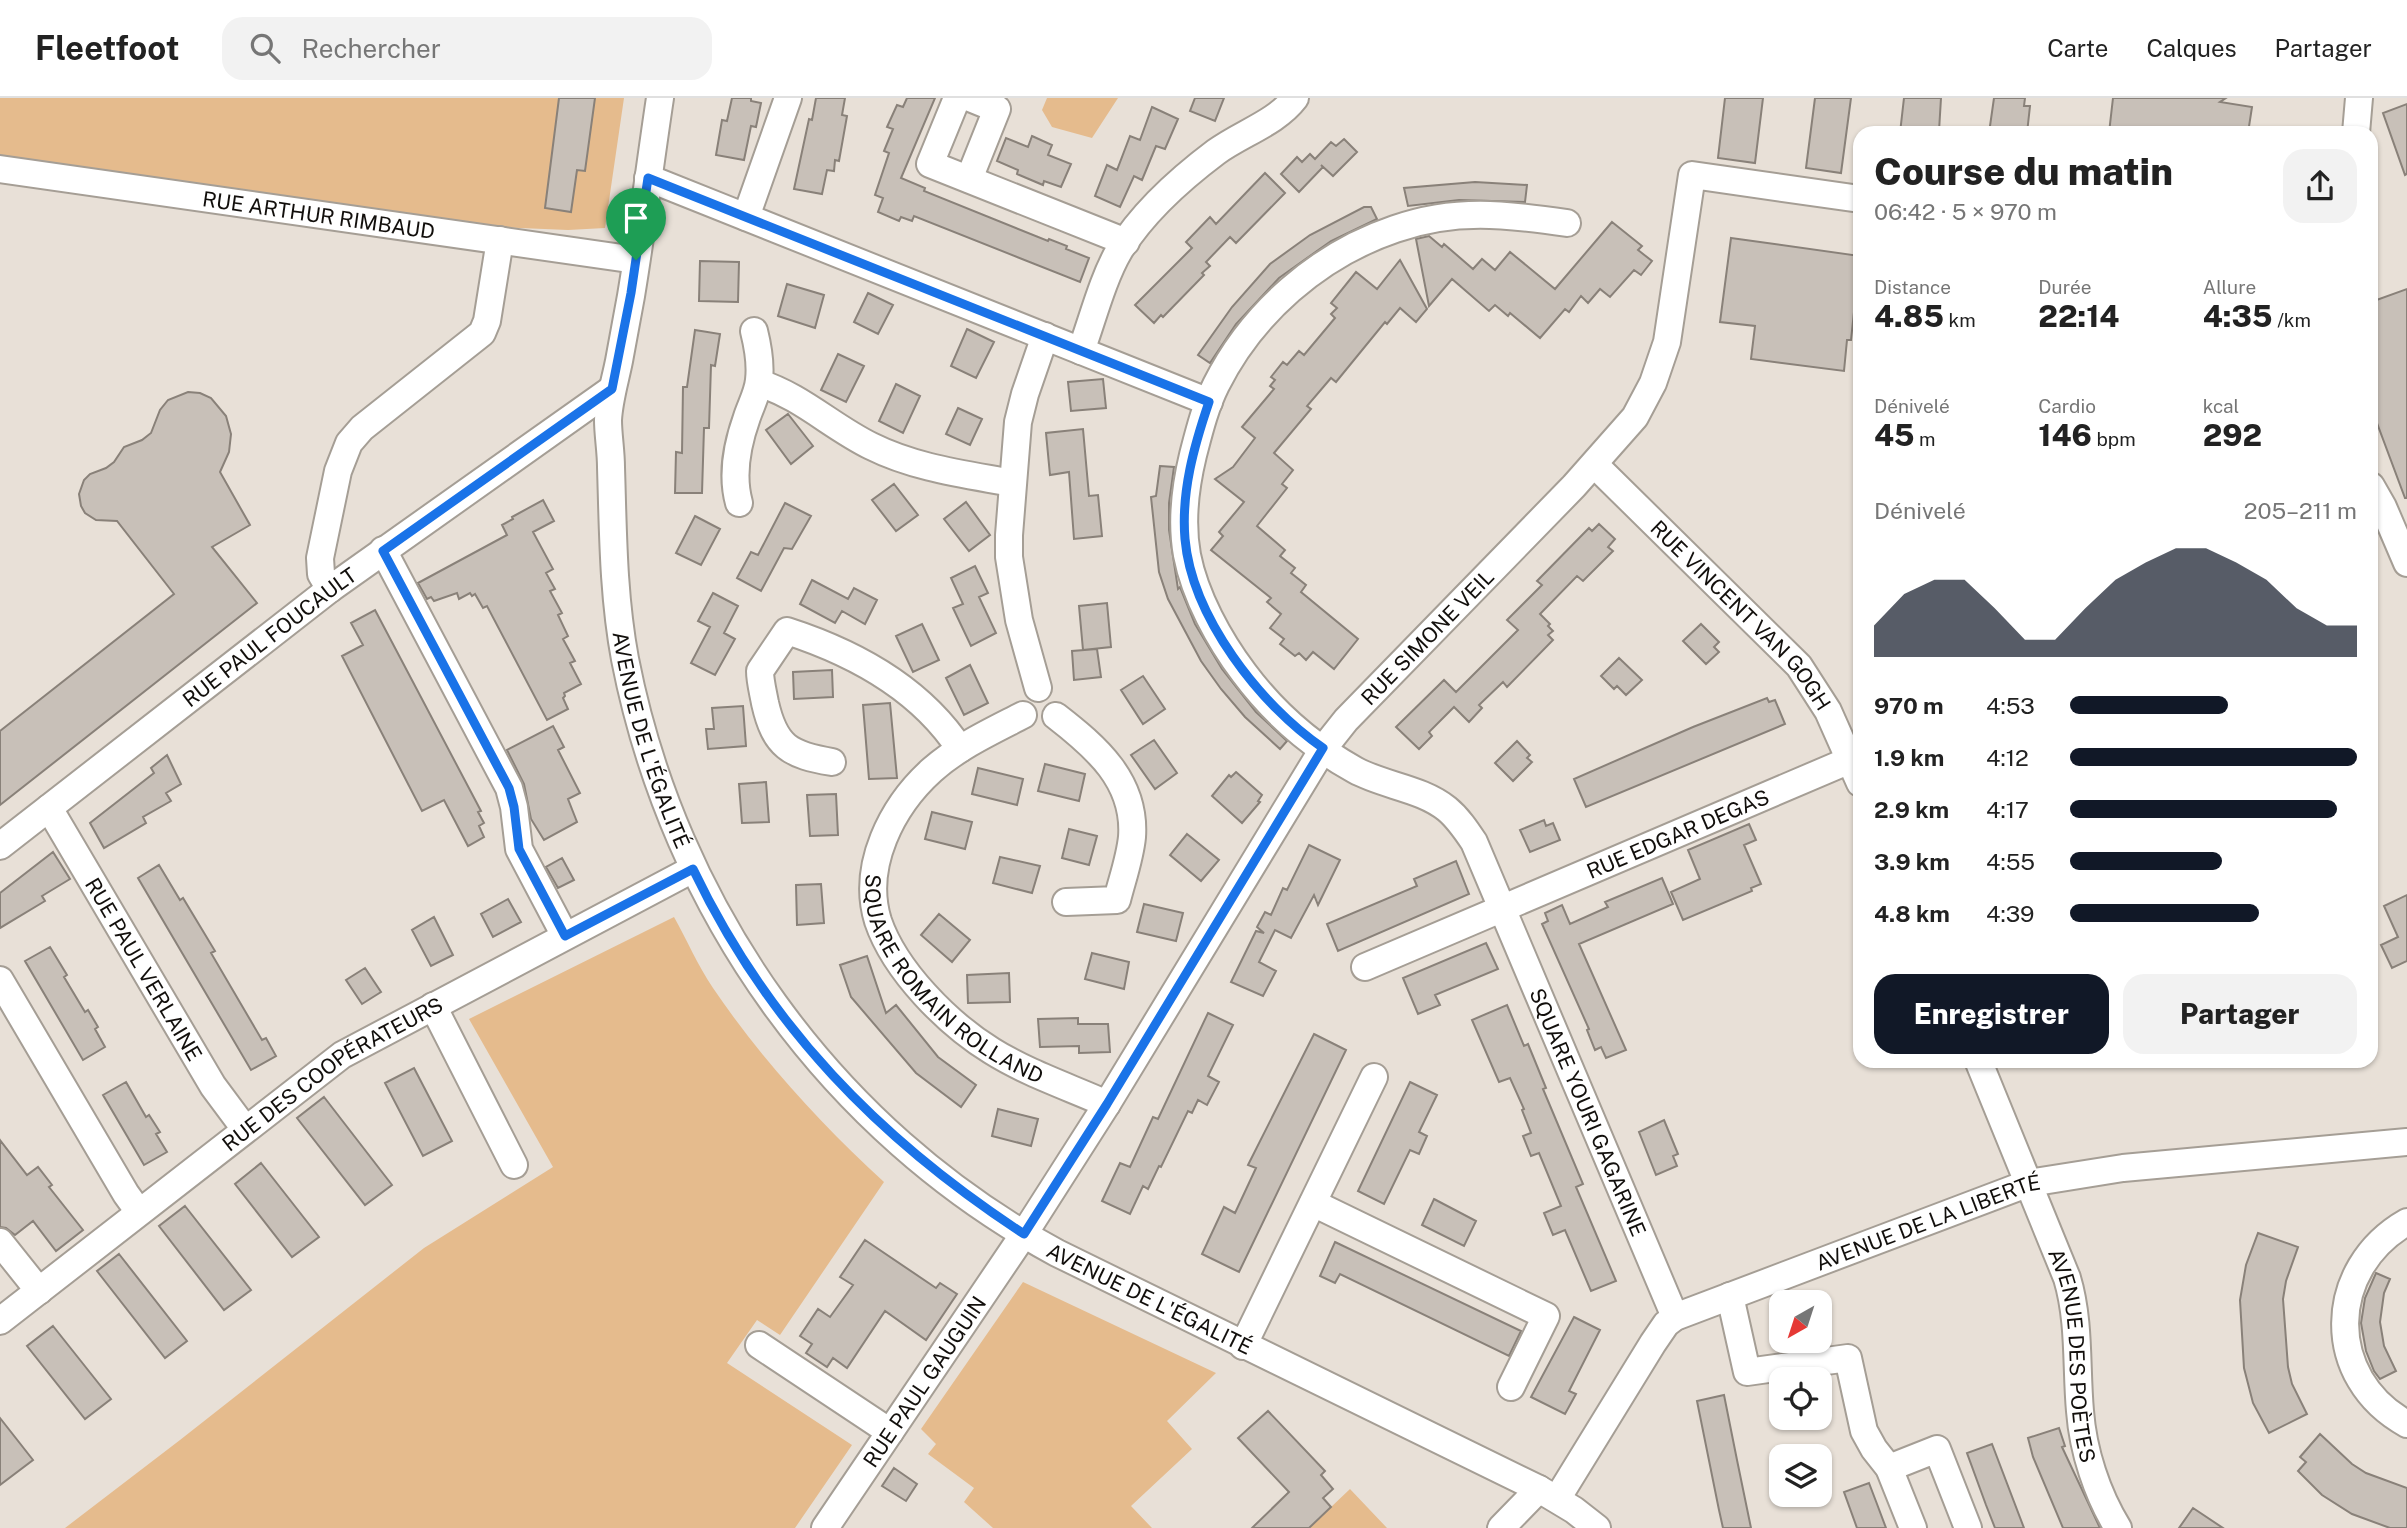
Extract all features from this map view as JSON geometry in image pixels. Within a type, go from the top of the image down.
[{"type":"street","points":[[612,389],[636,260],[660,98]]},
{"type":"street","points":[[746,217],[788,98]]},
{"type":"street","points":[[957,98],[930,164],[1126,242]]},
{"type":"street","points":[[968,179],[997,109],[970,98]]},
{"type":"street","points":[[1081,351],[1115,260],[1150,212],[1192,171],[1224,146],[1284,110],[1295,98]]},
{"type":"street","points":[[2357,126],[2360,101]]},
{"type":"street","name":"RUE ARTHUR RIMBAUD","points":[[0,169],[636,260]]},
{"type":"street","name":"RUE SIMONE VEIL","points":[[1024,1234],[1107,1104],[1323,748],[1346,720],[1595,465],[1635,417],[1658,371],[1672,315],[1692,175],[1853,198]]},
{"type":"street","points":[[648,178],[1209,402]]},
{"type":"street","name":"SQUARE YOURI GAGARINE","points":[[1567,223],[1490,213],[1458,214],[1394,229],[1359,243],[1301,280],[1270,309],[1237,349],[1209,402],[1185,492],[1185,537],[1189,567],[1204,604],[1225,643],[1243,672],[1287,721],[1357,771],[1426,797],[1448,810],[1474,842],[1675,1317]]},
{"type":"street","points":[[330,589],[321,575],[320,558],[344,452],[362,428],[482,333],[487,320],[500,240]]},
{"type":"street","points":[[739,503],[734,480],[737,453],[743,426],[759,383],[760,357],[754,331]]},
{"type":"street","points":[[1038,688],[1019,620],[1009,557],[1015,440],[1021,408],[1045,336]]},
{"type":"street","points":[[759,383],[783,391],[858,439],[894,456],[933,468],[1012,483]]},
{"type":"street","name":"RUE PAUL FOUCAULT","points":[[0,846],[330,589],[612,389]]},
{"type":"street","name":"AVENUE DE L'ÉGALITÉ","points":[[612,389],[608,422],[612,549],[624,656],[659,783],[693,869],[721,924],[758,983],[834,1078],[881,1126],[932,1170],[1024,1234],[1243,1346],[1548,1494],[1597,1528]]},
{"type":"street","name":"RUE VINCENT VAN GOGH","points":[[1595,465],[1800,666],[1817,691],[1853,768]]},
{"type":"street","points":[[2378,498],[2407,563]]},
{"type":"street","points":[[383,551],[509,788],[519,849],[565,936]]},
{"type":"street","points":[[832,762],[805,757],[789,750],[771,727],[760,671],[787,631],[842,652],[887,677],[934,716],[960,749]]},
{"type":"street","points":[[1038,688],[1049,691],[1056,699],[1058,709],[1056,716],[1041,725],[1030,723],[1021,708],[1028,692],[1038,688]]},
{"type":"street","name":"SQUARE ROMAIN ROLLAND","points":[[1023,715],[960,749],[932,770],[896,812],[877,861],[873,887],[878,920],[902,964],[923,992],[967,1033],[1000,1056],[1107,1104]]},
{"type":"street","points":[[1056,716],[1097,748],[1114,769],[1128,802],[1132,828],[1117,900],[1066,902]]},
{"type":"street","name":"RUE EDGAR DEGAS","points":[[1503,908],[1853,773]]},
{"type":"street","name":"RUE PAUL VERLAINE","points":[[49,808],[213,1086],[245,1129]]},
{"type":"street","name":"RUE DES COOPÉRATEURS","points":[[0,1321],[342,1055],[693,869]]},
{"type":"street","points":[[1365,967],[1503,908]]},
{"type":"street","points":[[0,980],[139,1212]]},
{"type":"street","points":[[433,1006],[514,1165]]},
{"type":"street","points":[[1981,1068],[2029,1183]]},
{"type":"street","points":[[1243,1346],[1374,1077]]},
{"type":"street","name":"AVENUE DE LA LIBERTÉ","points":[[1501,1528],[1548,1494],[1666,1324],[1675,1317],[2029,1183],[2123,1168],[2407,1142]]},
{"type":"street","name":"AVENUE DES POÈTES","points":[[2029,1183],[2072,1294],[2082,1426],[2101,1493],[2118,1528]]},
{"type":"street","points":[[1313,1203],[1546,1316],[1511,1387]]},
{"type":"street","points":[[2407,1222],[2386,1235],[2361,1264],[2347,1300],[2344,1325],[2352,1362],[2363,1385],[2379,1404],[2407,1424]]},
{"type":"street","name":"RUE PAUL GAUGUIN","points":[[825,1528],[1024,1234]]},
{"type":"street","points":[[0,1242],[38,1291]]},
{"type":"street","points":[[1730,1296],[1747,1372],[1848,1358],[1864,1431],[1889,1468],[1913,1528]]},
{"type":"street","points":[[759,1345],[890,1432]]},
{"type":"street","points":[[1889,1468],[1937,1449],[1968,1528]]},
{"type":"shaded area","points":[[0,98],[624,98],[605,228],[568,230],[493,227],[0,159]]},
{"type":"shaded area","points":[[1047,98],[1118,98],[1092,138],[1052,127],[1042,110]]},
{"type":"shaded area","points":[[674,917],[708,980],[751,1040],[815,1114],[884,1182],[780,1335],[757,1320],[727,1363],[852,1445],[795,1528],[65,1528],[424,1248],[553,1167],[469,1019]]},
{"type":"shaded area","points":[[1023,1282],[1216,1373],[1167,1421],[1192,1449],[1131,1506],[1152,1528],[993,1528],[964,1502],[974,1488],[928,1454],[936,1444],[921,1429]]},
{"type":"shaded area","points":[[1350,1489],[1387,1528],[1309,1528]]},
{"type":"building","points":[[559,98],[595,98],[585,171],[577,170],[571,212],[545,208]]},
{"type":"building","points":[[732,98],[751,98],[751,101],[761,103],[756,127],[751,126],[744,160],[716,155],[722,120],[727,121]]},
{"type":"building","points":[[816,98],[845,98],[842,115],[847,116],[839,161],[835,160],[834,171],[827,170],[822,194],[794,189]]},
{"type":"building","points":[[907,98],[935,98],[901,178],[925,188],[924,191],[1048,241],[1049,239],[1067,246],[1066,249],[1089,258],[1080,282],[914,216],[912,221],[901,217],[899,221],[878,212],[883,198],[875,195],[889,153],[884,151],[893,129],[887,127],[897,105],[903,107]]},
{"type":"building","points":[[1195,98],[1224,98],[1215,121],[1190,111]]},
{"type":"building","points":[[1725,98],[1763,98],[1755,163],[1718,158]]},
{"type":"building","points":[[1815,98],[1851,98],[1841,173],[1806,168]]},
{"type":"building","points":[[1904,98],[1941,98],[1939,126],[1901,126]]},
{"type":"building","points":[[1994,98],[2025,98],[2024,106],[2030,106],[2028,126],[1990,126]]},
{"type":"building","points":[[2113,98],[2226,98],[2220,102],[2252,107],[2249,126],[2110,126]]},
{"type":"building","points":[[2407,104],[2407,174],[2405,175],[2383,113]]},
{"type":"building","points":[[1152,107],[1178,119],[1165,149],[1156,146],[1142,180],[1134,176],[1120,207],[1095,196],[1107,165],[1117,170],[1130,136],[1140,140]]},
{"type":"building","points":[[1032,136],[1052,145],[1048,155],[1071,164],[1061,187],[1044,181],[1043,185],[1017,174],[1018,170],[997,161],[1006,138],[1028,147]]},
{"type":"building","points":[[1344,139],[1357,152],[1333,176],[1321,165],[1323,167],[1299,192],[1281,174],[1297,157],[1302,162],[1310,154],[1315,159],[1331,142],[1336,146]]},
{"type":"building","points":[[1265,173],[1285,193],[1236,243],[1230,237],[1206,262],[1210,266],[1202,273],[1204,275],[1154,323],[1135,305],[1192,248],[1186,242],[1210,217],[1216,224]]},
{"type":"building","points":[[1475,182],[1527,185],[1525,202],[1459,200],[1408,206],[1404,188]]},
{"type":"building","points":[[1364,207],[1371,207],[1377,219],[1331,241],[1279,278],[1236,324],[1210,363],[1198,355],[1232,307],[1270,264],[1310,235]]},
{"type":"building","points":[[1612,222],[1642,246],[1638,250],[1652,261],[1641,275],[1634,270],[1610,297],[1600,289],[1588,303],[1581,296],[1569,312],[1565,309],[1540,338],[1510,313],[1508,316],[1495,305],[1489,311],[1452,279],[1429,306],[1416,239],[1429,236],[1442,247],[1444,244],[1473,269],[1482,259],[1495,270],[1510,252],[1555,289]]},
{"type":"building","points":[[1731,238],[1853,255],[1853,321],[1851,340],[1847,340],[1844,371],[1751,359],[1755,326],[1720,322]]},
{"type":"building","points":[[1400,260],[1427,309],[1416,322],[1400,308],[1387,324],[1385,322],[1336,382],[1331,378],[1307,406],[1311,409],[1274,453],[1293,470],[1282,484],[1287,488],[1257,526],[1285,550],[1280,556],[1295,568],[1291,573],[1306,585],[1301,592],[1358,639],[1334,669],[1313,652],[1306,660],[1299,653],[1295,656],[1280,644],[1284,639],[1270,628],[1281,614],[1267,602],[1271,598],[1211,550],[1223,536],[1219,532],[1244,502],[1215,479],[1233,467],[1255,438],[1242,427],[1274,389],[1270,386],[1275,380],[1271,377],[1283,362],[1287,365],[1299,351],[1304,355],[1335,318],[1331,314],[1337,308],[1331,303],[1356,272],[1377,289]]},
{"type":"building","points":[[700,261],[739,262],[738,302],[699,301]]},
{"type":"building","points":[[787,284],[824,295],[815,328],[778,316]]},
{"type":"building","points":[[2407,289],[2407,498],[2378,426],[2378,299]]},
{"type":"building","points":[[868,293],[893,305],[878,334],[854,322]]},
{"type":"building","points":[[967,329],[994,342],[976,378],[951,366]]},
{"type":"building","points":[[695,330],[720,334],[715,366],[711,365],[709,428],[704,428],[702,493],[675,493],[676,452],[682,453],[683,387],[687,387]]},
{"type":"building","points":[[838,354],[864,366],[846,402],[821,390]]},
{"type":"building","points":[[1103,379],[1106,408],[1071,411],[1068,382]]},
{"type":"building","points":[[896,384],[920,396],[903,433],[879,421]]},
{"type":"building","points":[[188,392],[211,398],[226,416],[231,434],[229,452],[220,472],[250,525],[212,547],[257,603],[0,805],[0,731],[174,594],[117,521],[96,520],[85,513],[79,494],[84,480],[90,474],[106,468],[114,462],[124,447],[151,433],[160,410],[168,400]]},
{"type":"building","points":[[958,408],[982,419],[970,445],[946,434]]},
{"type":"building","points":[[788,414],[813,446],[791,464],[766,430]]},
{"type":"building","points":[[1083,429],[1089,496],[1098,495],[1102,536],[1074,539],[1069,472],[1050,475],[1046,433]]},
{"type":"building","points":[[1160,466],[1174,467],[1169,503],[1169,530],[1178,589],[1180,587],[1195,624],[1222,669],[1256,712],[1287,741],[1280,749],[1245,717],[1221,689],[1201,661],[1168,599],[1159,572],[1151,497],[1156,496]]},
{"type":"building","points":[[894,484],[918,515],[896,531],[872,500]]},
{"type":"building","points":[[543,500],[554,521],[533,532],[553,569],[546,573],[555,589],[550,591],[562,613],[558,615],[568,636],[563,639],[575,661],[570,663],[581,684],[564,693],[563,698],[568,709],[547,720],[487,606],[483,608],[475,594],[472,596],[470,593],[459,599],[457,593],[434,601],[431,597],[427,599],[418,583],[507,535],[502,525]]},
{"type":"building","points":[[966,502],[990,535],[969,551],[944,519]]},
{"type":"building","points":[[785,503],[811,516],[792,549],[784,548],[761,591],[737,578],[751,552],[758,555]]},
{"type":"building","points":[[695,516],[720,529],[701,565],[676,553]]},
{"type":"building","points":[[1599,524],[1615,539],[1608,547],[1613,551],[1583,581],[1577,576],[1540,614],[1550,624],[1548,626],[1553,631],[1548,635],[1553,640],[1507,687],[1503,682],[1479,705],[1482,708],[1469,722],[1454,707],[1429,732],[1432,736],[1419,749],[1396,727],[1444,680],[1456,692],[1518,630],[1507,620],[1542,585],[1537,581],[1589,528],[1592,531]]},
{"type":"building","points":[[975,566],[988,593],[979,597],[996,633],[971,646],[953,608],[963,604],[951,578]]},
{"type":"building","points":[[812,580],[848,599],[854,588],[877,600],[865,624],[842,611],[835,623],[800,604]]},
{"type":"building","points":[[713,593],[738,606],[724,633],[735,639],[715,675],[691,663],[710,627],[698,621]]},
{"type":"building","points":[[1107,603],[1111,647],[1083,650],[1079,606]]},
{"type":"building","points":[[375,610],[481,811],[478,812],[484,823],[479,826],[484,837],[468,846],[444,800],[422,811],[342,656],[363,645],[351,623]]},
{"type":"building","points":[[922,624],[939,660],[913,672],[896,636]]},
{"type":"building","points":[[1701,624],[1719,642],[1714,647],[1719,652],[1706,664],[1683,641]]},
{"type":"building","points":[[1097,649],[1101,677],[1074,680],[1072,651]]},
{"type":"building","points":[[1619,658],[1642,680],[1626,695],[1617,686],[1614,689],[1601,676]]},
{"type":"building","points":[[970,665],[988,703],[964,715],[946,678]]},
{"type":"building","points":[[832,670],[833,697],[794,699],[793,672]]},
{"type":"building","points":[[1143,676],[1165,709],[1143,724],[1121,690]]},
{"type":"building","points":[[1767,698],[1769,702],[1775,700],[1785,724],[1586,807],[1574,779]]},
{"type":"building","points":[[890,703],[897,778],[869,779],[863,705]]},
{"type":"building","points":[[743,706],[746,746],[708,749],[706,729],[714,729],[712,708]]},
{"type":"building","points":[[553,726],[564,747],[558,750],[580,793],[568,799],[577,822],[544,840],[531,819],[524,784],[507,750]]},
{"type":"building","points":[[1154,740],[1177,773],[1155,789],[1131,755]]},
{"type":"building","points":[[1517,741],[1530,755],[1527,758],[1532,762],[1513,781],[1495,763]]},
{"type":"building","points":[[167,755],[181,784],[166,793],[171,801],[143,817],[146,823],[104,848],[90,823],[154,773],[151,768]]},
{"type":"building","points":[[1045,764],[1085,774],[1079,801],[1038,791]]},
{"type":"building","points":[[978,768],[1023,779],[1017,805],[972,794]]},
{"type":"building","points":[[1236,772],[1262,795],[1258,801],[1260,802],[1242,823],[1212,796],[1229,775],[1231,777]]},
{"type":"building","points":[[766,782],[769,822],[742,823],[739,784]]},
{"type":"building","points":[[836,794],[838,835],[810,836],[807,795]]},
{"type":"building","points":[[932,812],[972,822],[965,849],[925,839]]},
{"type":"building","points":[[1544,820],[1546,826],[1553,823],[1560,840],[1530,852],[1520,830]]},
{"type":"building","points":[[1749,824],[1756,840],[1744,845],[1761,884],[1751,888],[1752,891],[1683,920],[1671,892],[1700,879],[1688,850]]},
{"type":"building","points":[[1069,829],[1097,836],[1089,865],[1062,858]]},
{"type":"building","points":[[1187,834],[1219,860],[1201,881],[1170,855]]},
{"type":"building","points":[[1309,845],[1340,860],[1318,905],[1314,895],[1291,938],[1275,930],[1259,962],[1276,971],[1263,996],[1231,982],[1256,931],[1264,933],[1257,927],[1265,912],[1271,915],[1283,888],[1287,890]]},
{"type":"building","points":[[53,852],[70,879],[42,896],[45,901],[0,928],[0,893]]},
{"type":"building","points":[[1000,857],[1040,866],[1032,893],[993,883]]},
{"type":"building","points":[[562,858],[574,880],[558,888],[546,867]]},
{"type":"building","points":[[1456,861],[1469,894],[1338,951],[1327,924],[1417,886],[1414,879]]},
{"type":"building","points":[[159,865],[180,900],[183,898],[215,951],[211,953],[262,1040],[266,1038],[276,1056],[251,1070],[138,878]]},
{"type":"building","points":[[1662,878],[1673,904],[1579,944],[1626,1050],[1606,1058],[1601,1047],[1595,1050],[1587,1030],[1589,1029],[1542,924],[1548,921],[1545,913],[1562,905],[1570,924],[1608,907],[1605,902]]},
{"type":"building","points":[[821,884],[824,923],[797,925],[796,885]]},
{"type":"building","points":[[2407,895],[2407,961],[2392,968],[2381,945],[2398,937],[2384,906]]},
{"type":"building","points":[[508,899],[521,922],[493,937],[481,914]]},
{"type":"building","points":[[1144,904],[1183,913],[1176,941],[1137,932]]},
{"type":"building","points":[[939,914],[970,940],[952,962],[921,935]]},
{"type":"building","points":[[434,917],[453,955],[431,966],[412,930]]},
{"type":"building","points":[[1486,943],[1498,969],[1435,995],[1440,1005],[1418,1014],[1403,978]]},
{"type":"building","points":[[50,947],[85,1012],[88,1010],[98,1027],[95,1029],[105,1047],[83,1060],[25,961]]},
{"type":"building","points":[[1092,953],[1129,962],[1124,989],[1085,979]]},
{"type":"building","points":[[867,956],[886,1013],[896,1005],[938,1057],[976,1085],[961,1107],[916,1073],[851,997],[840,965]]},
{"type":"building","points":[[365,968],[381,992],[362,1004],[346,980]]},
{"type":"building","points":[[1009,973],[1010,1002],[968,1003],[967,975]]},
{"type":"building","points":[[1507,1005],[1524,1046],[1528,1044],[1546,1088],[1543,1089],[1583,1184],[1576,1187],[1616,1281],[1591,1291],[1565,1230],[1553,1235],[1544,1213],[1561,1206],[1539,1153],[1531,1156],[1523,1136],[1531,1133],[1510,1078],[1499,1082],[1472,1020]]},
{"type":"building","points":[[1208,1013],[1233,1025],[1208,1076],[1219,1082],[1207,1105],[1198,1100],[1192,1113],[1188,1111],[1161,1167],[1159,1166],[1148,1189],[1143,1186],[1130,1214],[1102,1201],[1120,1163],[1130,1167],[1153,1117],[1158,1119]]},
{"type":"building","points":[[1078,1018],[1078,1024],[1108,1024],[1110,1052],[1079,1053],[1079,1046],[1040,1047],[1038,1019]]},
{"type":"building","points":[[1314,1034],[1346,1050],[1239,1272],[1202,1254],[1224,1207],[1235,1213],[1256,1168],[1248,1165]]},
{"type":"building","points":[[414,1068],[452,1141],[423,1156],[385,1083]]},
{"type":"building","points":[[126,1082],[146,1117],[149,1115],[160,1132],[156,1134],[167,1152],[144,1165],[103,1095]]},
{"type":"building","points":[[1410,1082],[1437,1095],[1419,1132],[1427,1136],[1419,1154],[1410,1150],[1384,1204],[1358,1191]]},
{"type":"building","points":[[324,1097],[392,1185],[365,1205],[297,1118]]},
{"type":"building","points":[[998,1109],[1038,1119],[1031,1146],[992,1136]]},
{"type":"building","points":[[1664,1120],[1678,1154],[1673,1156],[1677,1166],[1656,1175],[1639,1132]]},
{"type":"building","points":[[0,1140],[27,1175],[38,1167],[52,1185],[49,1187],[83,1230],[56,1251],[33,1221],[15,1235],[0,1227]]},
{"type":"building","points":[[261,1163],[319,1237],[292,1257],[235,1184]]},
{"type":"building","points":[[1434,1199],[1476,1221],[1464,1246],[1422,1225]]},
{"type":"building","points":[[185,1206],[251,1290],[224,1310],[159,1226]]},
{"type":"building","points":[[2258,1233],[2298,1247],[2286,1281],[2283,1299],[2288,1367],[2292,1384],[2307,1414],[2269,1433],[2253,1403],[2244,1368],[2240,1300],[2246,1265]]},
{"type":"building","points":[[865,1240],[936,1288],[940,1283],[957,1294],[926,1340],[885,1311],[847,1368],[833,1358],[827,1367],[806,1353],[812,1344],[800,1336],[818,1309],[830,1317],[853,1285],[840,1277]]},
{"type":"building","points":[[1335,1242],[1521,1331],[1509,1356],[1340,1274],[1335,1283],[1320,1276]]},
{"type":"building","points":[[119,1254],[187,1341],[165,1358],[97,1271]]},
{"type":"building","points":[[2376,1273],[2390,1279],[2384,1293],[2380,1322],[2384,1346],[2396,1371],[2380,1379],[2366,1351],[2361,1323],[2365,1298]]},
{"type":"building","points":[[1574,1317],[1600,1330],[1569,1391],[1576,1394],[1565,1414],[1531,1397]]},
{"type":"building","points":[[53,1326],[111,1399],[85,1419],[27,1346]]},
{"type":"building","points":[[1724,1395],[1751,1528],[1723,1528],[1719,1510],[1697,1401]]},
{"type":"building","points":[[1268,1411],[1325,1471],[1321,1475],[1333,1489],[1323,1498],[1331,1507],[1309,1528],[1252,1528],[1289,1492],[1238,1438]]},
{"type":"building","points":[[0,1418],[33,1460],[0,1485]]},
{"type":"building","points":[[2059,1428],[2065,1446],[2062,1447],[2100,1528],[2063,1528],[2033,1457],[2028,1438]]},
{"type":"building","points":[[2320,1434],[2352,1464],[2366,1473],[2407,1488],[2407,1528],[2390,1528],[2352,1514],[2322,1495],[2298,1471],[2306,1462],[2300,1457]]},
{"type":"building","points":[[1992,1444],[2024,1528],[1995,1528],[1986,1505],[1967,1453]]},
{"type":"building","points":[[894,1468],[917,1484],[906,1501],[882,1486]]},
{"type":"building","points":[[1869,1483],[1886,1528],[1857,1528],[1844,1492]]},
{"type":"building","points":[[2193,1508],[2223,1528],[2179,1528]]},
{"type":"route","points":[[648,178],[1209,402],[1185,492],[1185,537],[1189,567],[1204,604],[1243,672],[1287,721],[1323,748],[1107,1104],[1024,1234],[932,1170],[881,1126],[834,1078],[777,1009],[743,961],[710,905],[693,869],[565,936],[519,849],[509,788],[383,551],[612,389],[636,260],[648,178]]}]
